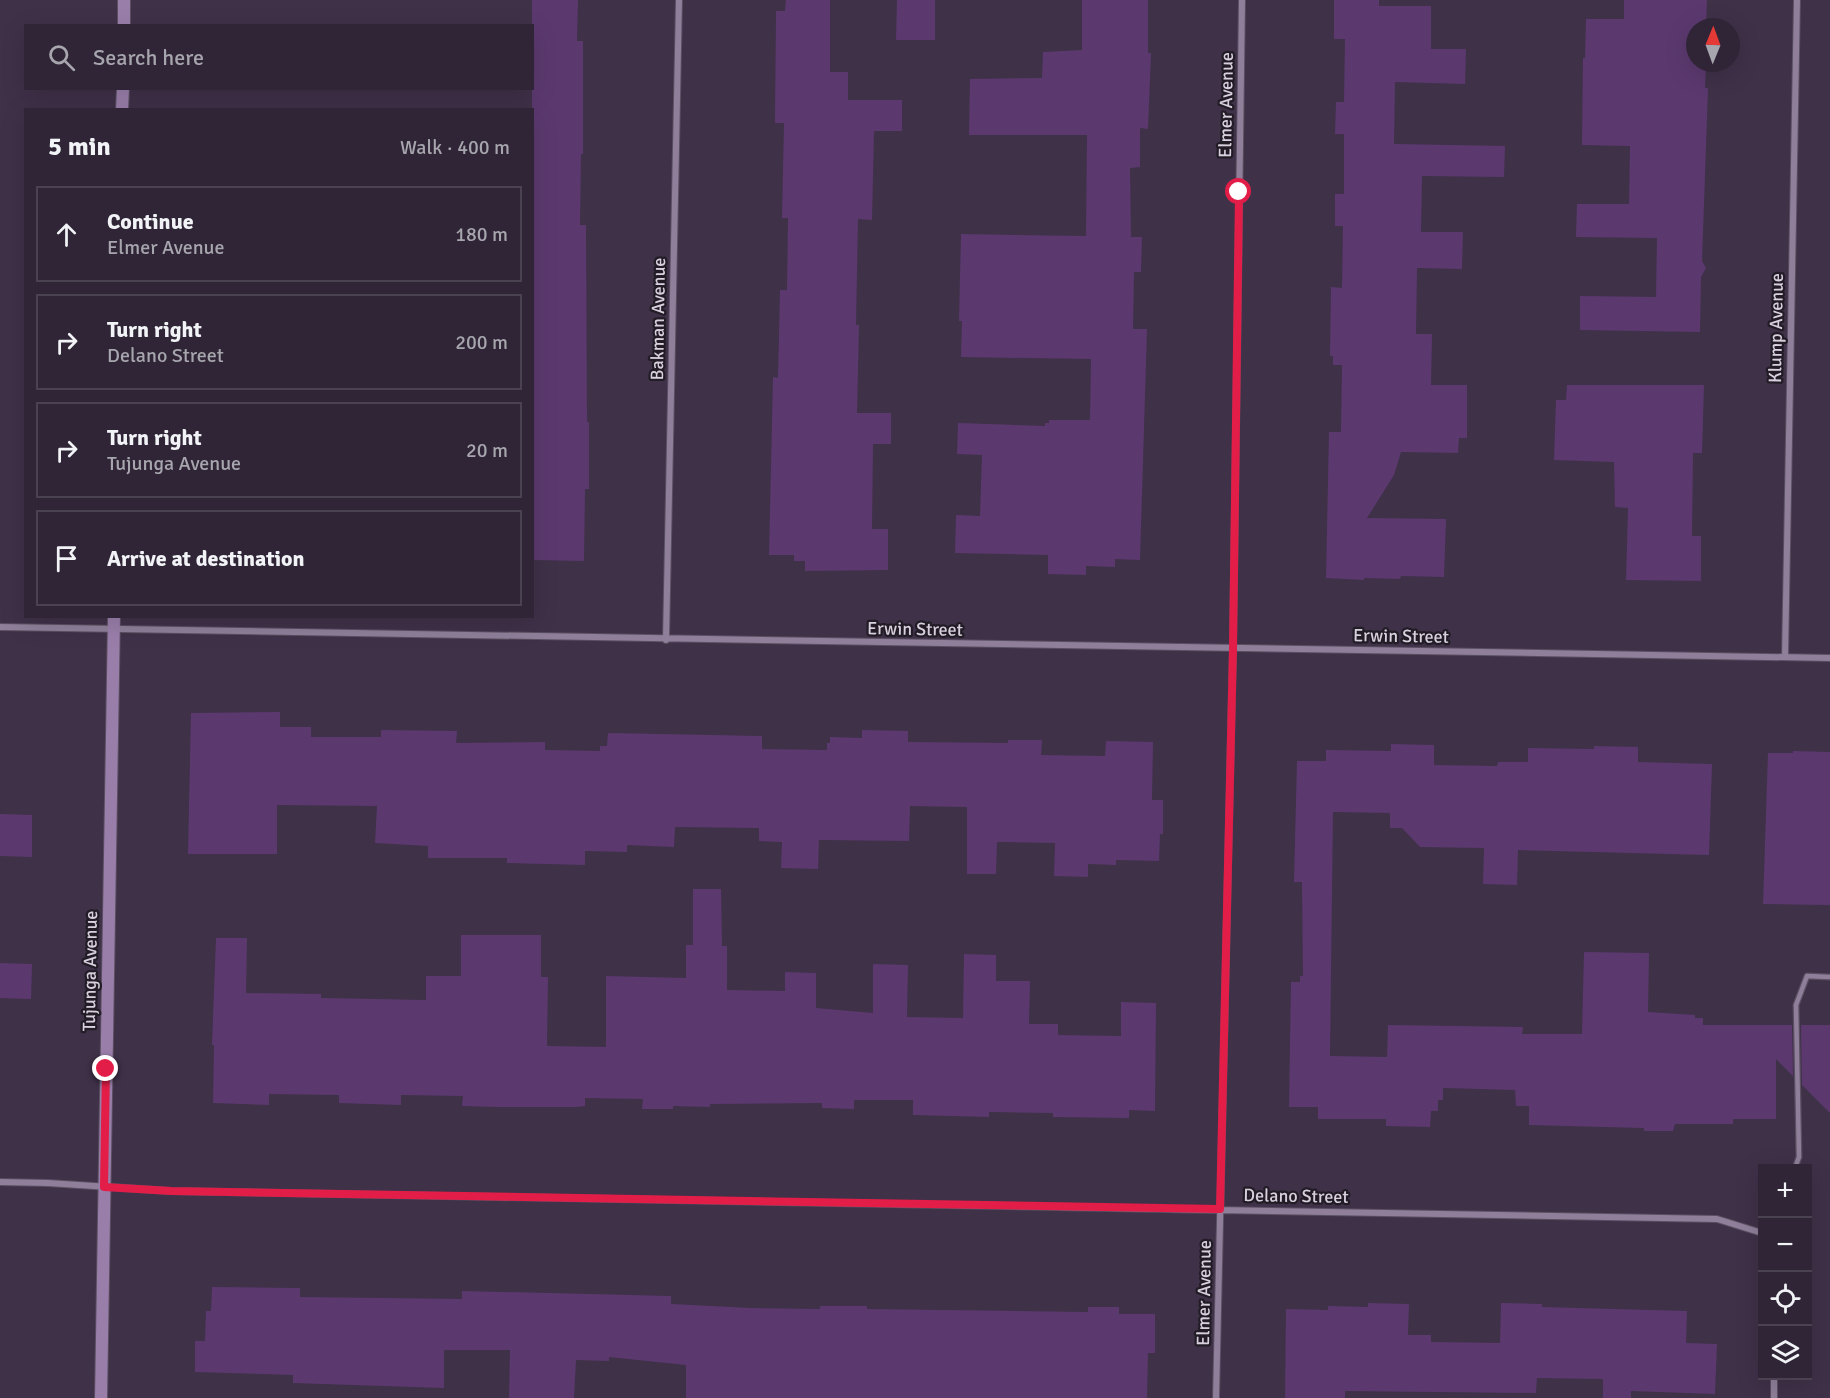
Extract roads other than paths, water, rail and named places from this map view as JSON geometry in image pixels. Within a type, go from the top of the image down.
[{"type":"street","points":[[124,0],[124,24]]},
{"type":"street","name":"Bakman Avenue","points":[[666,640],[679,0]]},
{"type":"street","name":"Elmer Avenue","points":[[1216,1398],[1233,649],[1242,0]]},
{"type":"street","name":"Klump Avenue","points":[[1785,657],[1797,0]]},
{"type":"street","points":[[122,108],[123,90]]},
{"type":"street","name":"Erwin Street","points":[[0,627],[114,623],[666,640],[1830,658]]},
{"type":"street","name":"Tujunga Avenue","points":[[101,1398],[114,623]]},
{"type":"street","name":"Delano Street","points":[[0,1182],[183,1191],[1717,1219],[1758,1232]]},
{"type":"street","points":[[1774,1380],[1774,1398]]},
{"type":"lane","points":[[1796,1164],[1799,1157],[1796,1005],[1807,976],[1830,977]]}]
